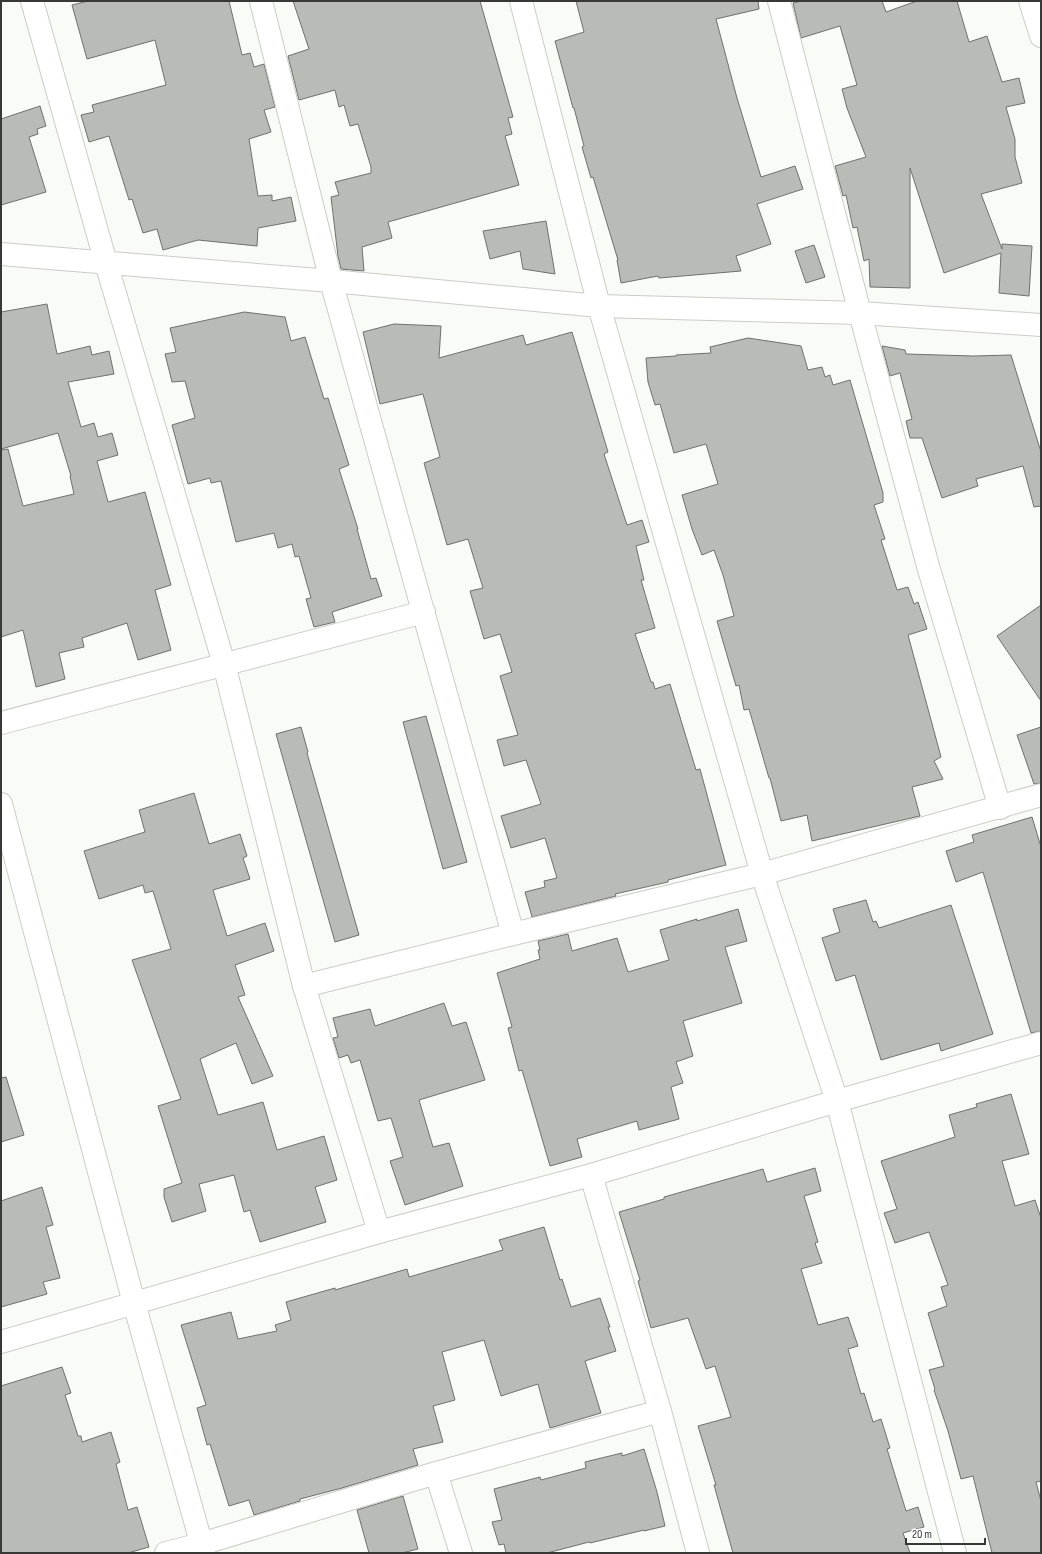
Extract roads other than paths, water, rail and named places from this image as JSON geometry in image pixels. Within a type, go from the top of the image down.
[{"type":"street","points":[[32,1],[106,262],[224,664],[304,986],[379,1232]]},
{"type":"street","points":[[260,1],[331,281],[513,934]]},
{"type":"street","points":[[521,1],[599,306],[762,874],[837,1101],[954,1553]]},
{"type":"street","points":[[779,1],[860,313],[928,566],[1000,808]]},
{"type":"street","points":[[1030,1],[1041,36]]},
{"type":"street","points":[[1,254],[331,281],[599,306],[860,313],[1041,325]]},
{"type":"street","points":[[1,722],[424,612]]},
{"type":"street","points":[[304,986],[762,874],[1041,796]]},
{"type":"street","points":[[1,804],[134,1303],[203,1548]]},
{"type":"street","points":[[1,1342],[379,1232],[591,1175],[837,1101],[1041,1043]]},
{"type":"street","points":[[591,1175],[660,1411],[698,1553]]},
{"type":"street","points":[[166,1553],[203,1548],[436,1473],[660,1411]]},
{"type":"street","points":[[436,1473],[461,1553]]}]
